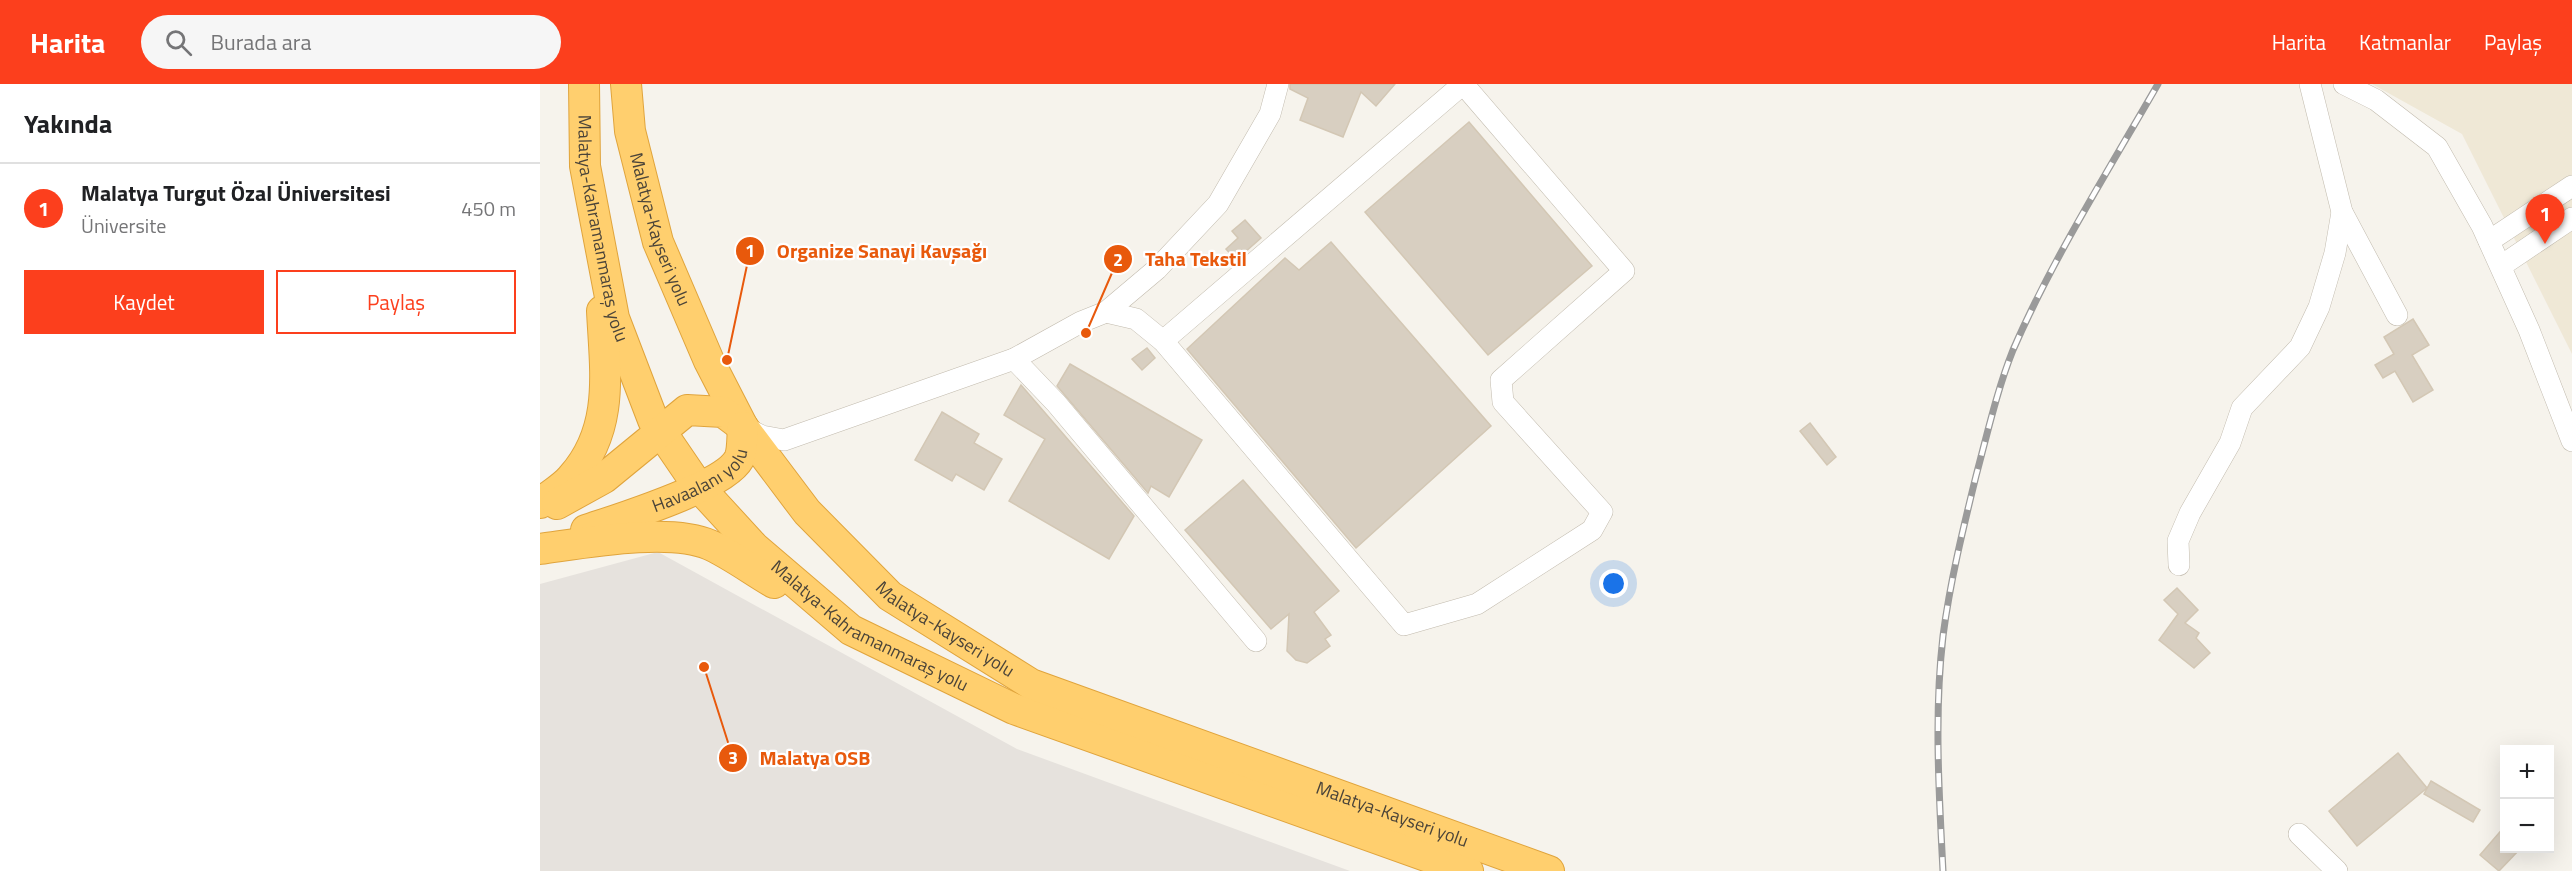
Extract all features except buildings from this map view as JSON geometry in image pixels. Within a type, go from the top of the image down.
[{"type":"highway","name":"Malatya-Kahramanmaraş yolu","points":[[584,84],[585,166],[614,318],[653,420],[698,486],[755,548],[851,630],[1014,709],[1468,871]]},
{"type":"highway","name":"Malatya-Kayseri yolu","points":[[626,84],[630,131],[658,242],[709,361],[742,427],[807,512],[890,596],[1031,684],[1549,871]]},
{"type":"highway","points":[[540,503],[572,478],[597,441],[606,393],[599,242]]},
{"type":"highway","name":"Havaalanı yolu","points":[[540,511],[567,500],[604,478],[687,410],[723,411],[742,427],[740,457],[726,474],[656,505],[540,548]]},
{"type":"highway","points":[[540,548],[631,537],[673,538],[709,544],[851,630]]},
{"type":"street","points":[[742,427],[762,436],[784,440],[1014,359],[1081,322],[1106,312],[1157,269],[1218,204],[1270,114],[1278,84]]},
{"type":"street","points":[[1106,312],[1136,319],[1163,342],[1404,625],[1477,604],[1592,530],[1602,512],[1503,402],[1501,380],[1624,271],[1463,84],[1163,342]]},
{"type":"street","points":[[2310,84],[2342,212],[2397,315]]},
{"type":"street","points":[[2344,84],[2376,100],[2437,147],[2489,242],[2529,330],[2572,441]]},
{"type":"street","points":[[2489,242],[2572,186]]},
{"type":"street","points":[[2179,565],[2178,541],[2190,513],[2230,443],[2242,408],[2300,347],[2319,307],[2335,252],[2342,212]]},
{"type":"street","points":[[2500,266],[2572,218]]},
{"type":"street","points":[[1014,359],[1056,403],[1256,641]]},
{"type":"street","points":[[2299,834],[2337,871]]},
{"type":"shaded area","points":[[2372,84],[2572,84],[2572,354],[2462,134]]},
{"type":"shaded area","points":[[658,552],[1017,749],[1350,871],[540,871],[540,584]]},
{"type":"railway","points":[[1943,871],[1938,724],[1943,636],[1957,556],[1993,413],[2013,350],[2046,282],[2158,84]]},
{"type":"place","name":"Malatya Turgut Özal Üniversitesi","points":[[2545,244]]},
{"type":"place","name":"Taha Tekstil","points":[[1086,333]]},
{"type":"place","name":"Organize Sanayi Kavşağı","points":[[727,360]]},
{"type":"place","name":"Malatya OSB","points":[[704,667]]}]
